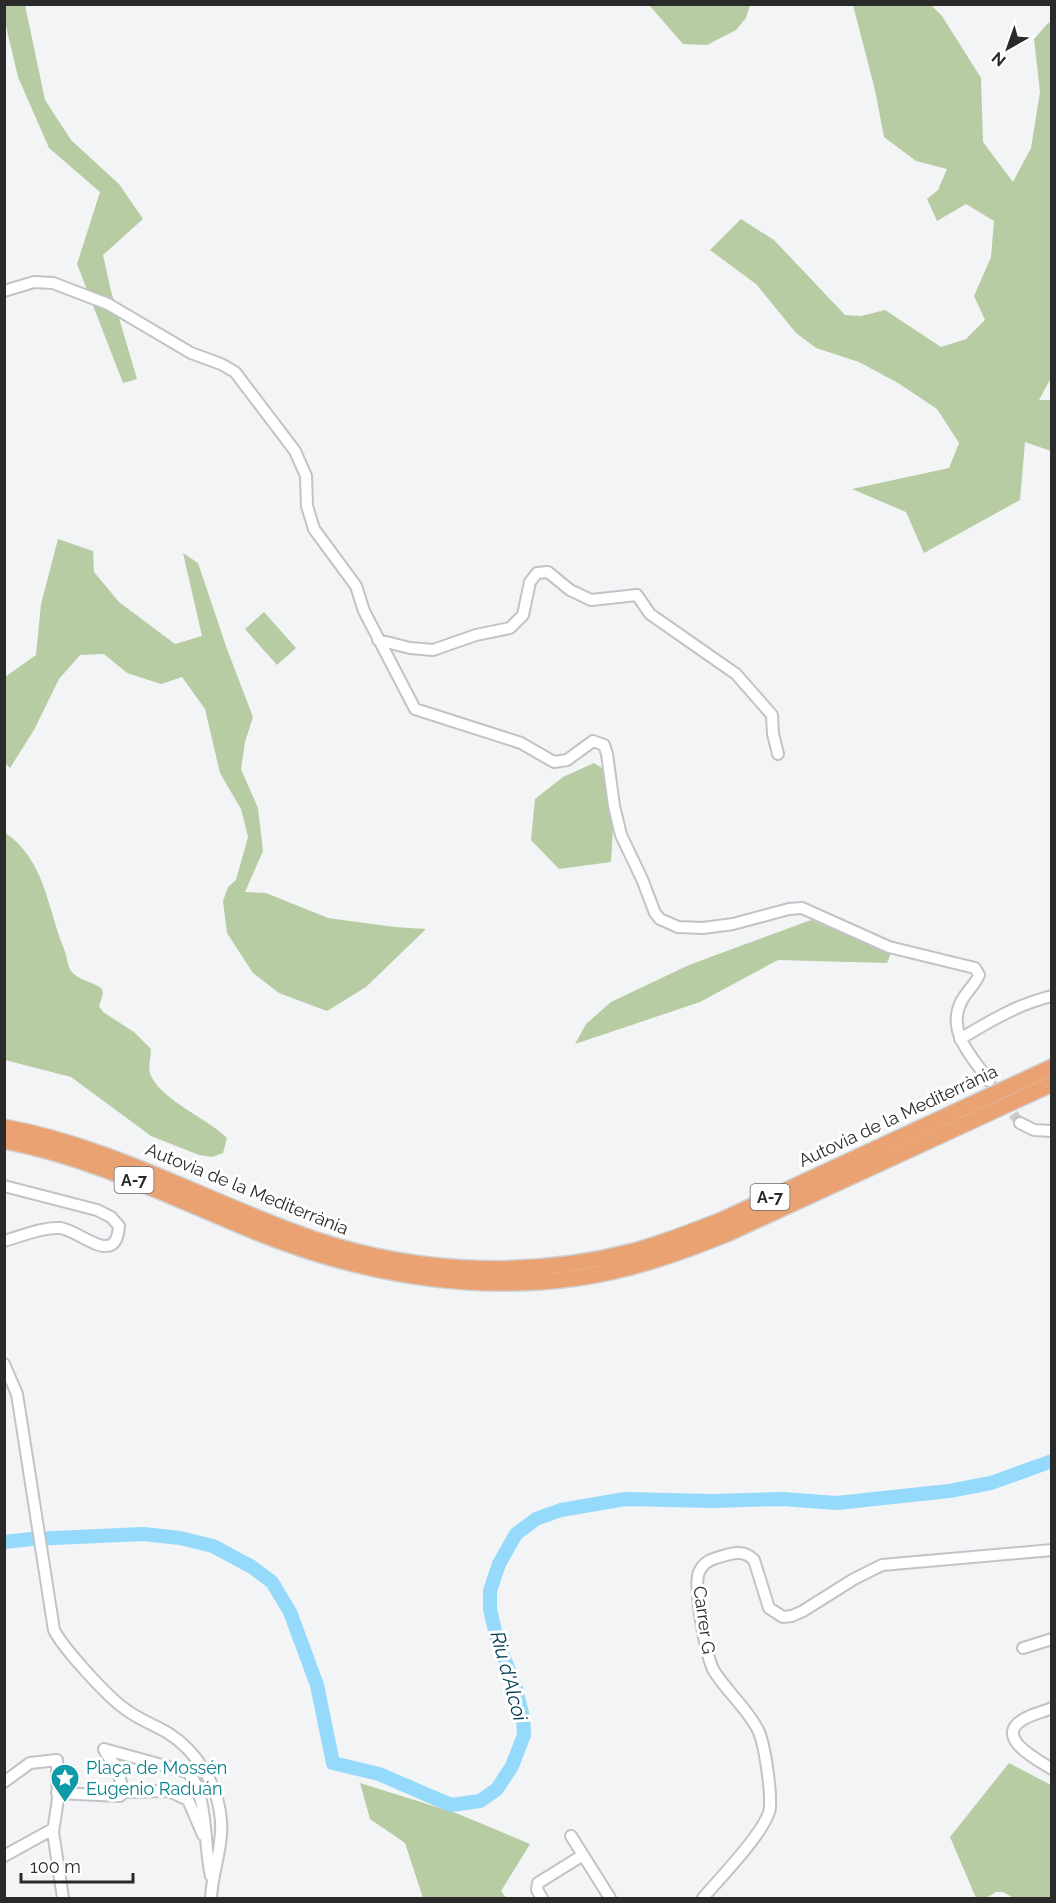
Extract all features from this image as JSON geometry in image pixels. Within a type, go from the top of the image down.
[{"type":"highway","name":"Autovia de la Mediterrània","points":[[470,1275],[616,1255],[670,1239],[724,1219],[1052,1067]]},
{"type":"highway","name":"Autovia de la Mediterrània","points":[[4,1141],[66,1156],[258,1225],[379,1258],[470,1275],[527,1282],[578,1278],[616,1271],[675,1254],[729,1233],[1052,1084]]},
{"type":"highway","name":"Autovia de la Mediterrània","points":[[4,1127],[60,1139],[144,1169],[258,1225]]},
{"type":"street","points":[[4,291],[34,282],[53,282],[116,308],[182,348],[221,364],[239,376],[295,451],[306,476],[307,506],[314,529],[356,586],[364,611],[378,640],[410,702],[418,711],[521,742],[554,762],[567,760],[590,742],[597,742],[604,746],[614,806],[623,842],[642,879],[655,913],[664,921],[678,927],[703,928],[802,908],[889,947],[975,968],[980,975],[960,1003],[957,1030],[960,1039],[989,1081]]},
{"type":"street","points":[[378,640],[410,648],[433,650],[476,635],[510,628],[523,615],[530,582],[537,573],[548,572],[570,590],[591,600],[637,595],[651,614],[736,674],[772,715],[772,734],[778,754]]},
{"type":"street","points":[[960,1039],[1008,1011],[1028,1002],[1052,996]]},
{"type":"street","points":[[1020,1123],[1034,1130],[1052,1131]]},
{"type":"street","points":[[4,1185],[97,1210],[111,1216],[119,1226],[117,1238],[109,1246],[104,1247],[60,1228],[41,1230],[4,1241]]},
{"type":"street","points":[[4,1364],[12,1377],[17,1394],[53,1624],[63,1644],[118,1704],[179,1741],[192,1754],[207,1777],[215,1793],[221,1816],[221,1839],[210,1899]]},
{"type":"street","name":"Carrer G","points":[[703,1899],[764,1824],[770,1807],[764,1753],[758,1731],[715,1672],[709,1660],[697,1586],[700,1571],[705,1564],[713,1559],[736,1553],[748,1554],[754,1560],[769,1608],[783,1617],[803,1611],[854,1579],[882,1565],[1052,1550]]},
{"type":"street","points":[[1023,1648],[1052,1639]]},
{"type":"street","points":[[1052,1708],[1021,1721],[1014,1733],[1016,1742],[1023,1751],[1052,1769]]},
{"type":"street","points":[[124,1792],[116,1774],[116,1768],[104,1749],[188,1772],[196,1783],[205,1822],[213,1880]]},
{"type":"street","points":[[4,1782],[30,1763],[57,1760],[57,1793],[53,1829],[63,1899]]},
{"type":"street","points":[[124,1792],[170,1791],[188,1800],[208,1847]]},
{"type":"street","points":[[57,1793],[120,1797],[124,1792]]},
{"type":"street","points":[[4,1857],[53,1829]]},
{"type":"street","points":[[571,1836],[610,1899]]},
{"type":"street","points":[[542,1899],[537,1890],[538,1883],[583,1855]]},
{"type":"green space","points":[[4,5],[25,5],[45,100],[71,140],[119,184],[143,219],[103,255],[111,291],[137,379],[123,383],[77,264],[100,192],[49,148],[18,77],[5,22]]},
{"type":"green space","points":[[649,5],[750,5],[746,18],[736,30],[707,45],[683,44]]},
{"type":"green space","points":[[853,5],[931,5],[942,16],[981,78],[983,142],[1013,182],[1031,148],[1040,92],[1034,39],[1049,22],[1051,26],[1052,376],[1039,400],[1051,400],[1051,451],[1025,442],[1020,500],[924,553],[906,512],[852,489],[949,468],[959,443],[937,409],[898,383],[859,362],[816,348],[796,333],[756,284],[710,250],[741,219],[774,240],[845,315],[861,316],[885,310],[941,347],[966,339],[985,320],[974,296],[991,257],[994,221],[966,204],[937,221],[927,199],[938,190],[947,169],[916,161],[884,137],[875,90]]},
{"type":"green space","points":[[58,539],[93,551],[94,572],[119,602],[175,644],[202,636],[183,553],[198,563],[253,717],[245,742],[241,769],[258,808],[263,851],[245,892],[266,893],[328,918],[426,929],[366,987],[327,1011],[279,993],[253,973],[227,933],[223,901],[228,887],[236,880],[248,837],[241,809],[220,773],[205,709],[182,677],[161,684],[127,673],[104,654],[80,655],[59,679],[34,730],[10,768],[5,763],[5,677],[36,655],[41,604]]},
{"type":"green space","points":[[264,612],[296,648],[277,665],[245,629]]},
{"type":"green space","points":[[594,763],[616,777],[611,862],[559,869],[531,840],[535,799],[563,777]]},
{"type":"green space","points":[[4,832],[18,843],[37,870],[71,971],[102,989],[103,994],[99,1006],[103,1012],[134,1032],[151,1049],[150,1073],[157,1085],[175,1102],[227,1138],[223,1153],[212,1157],[199,1155],[151,1136],[71,1077],[5,1060]]},
{"type":"green space","points":[[811,920],[891,953],[887,963],[778,960],[700,1002],[575,1044],[586,1024],[611,1002],[689,965]]},
{"type":"green space","points":[[1009,1763],[1051,1785],[1051,1898],[1014,1898],[1003,1892],[996,1892],[986,1898],[976,1898],[950,1837]]},
{"type":"green space","points":[[360,1783],[456,1813],[530,1844],[501,1891],[506,1898],[423,1898],[405,1843],[370,1819]]},
{"type":"waterway","name":"Riu d'Alcoi","points":[[4,1542],[143,1534],[180,1538],[213,1546],[252,1567],[272,1582],[290,1612],[317,1685],[333,1763],[379,1774],[451,1805],[480,1801],[497,1789],[512,1766],[524,1735],[523,1717],[515,1685],[497,1640],[490,1609],[490,1591],[499,1564],[516,1534],[536,1519],[561,1510],[625,1499],[712,1501],[782,1499],[837,1503],[949,1491],[991,1483],[1052,1461]]},
{"type":"tunnel","points":[[1004,1102],[1020,1123]]},
{"type":"place","name":"Plaça de Mossén Eugenio Raduán","points":[[65,1804]]}]
